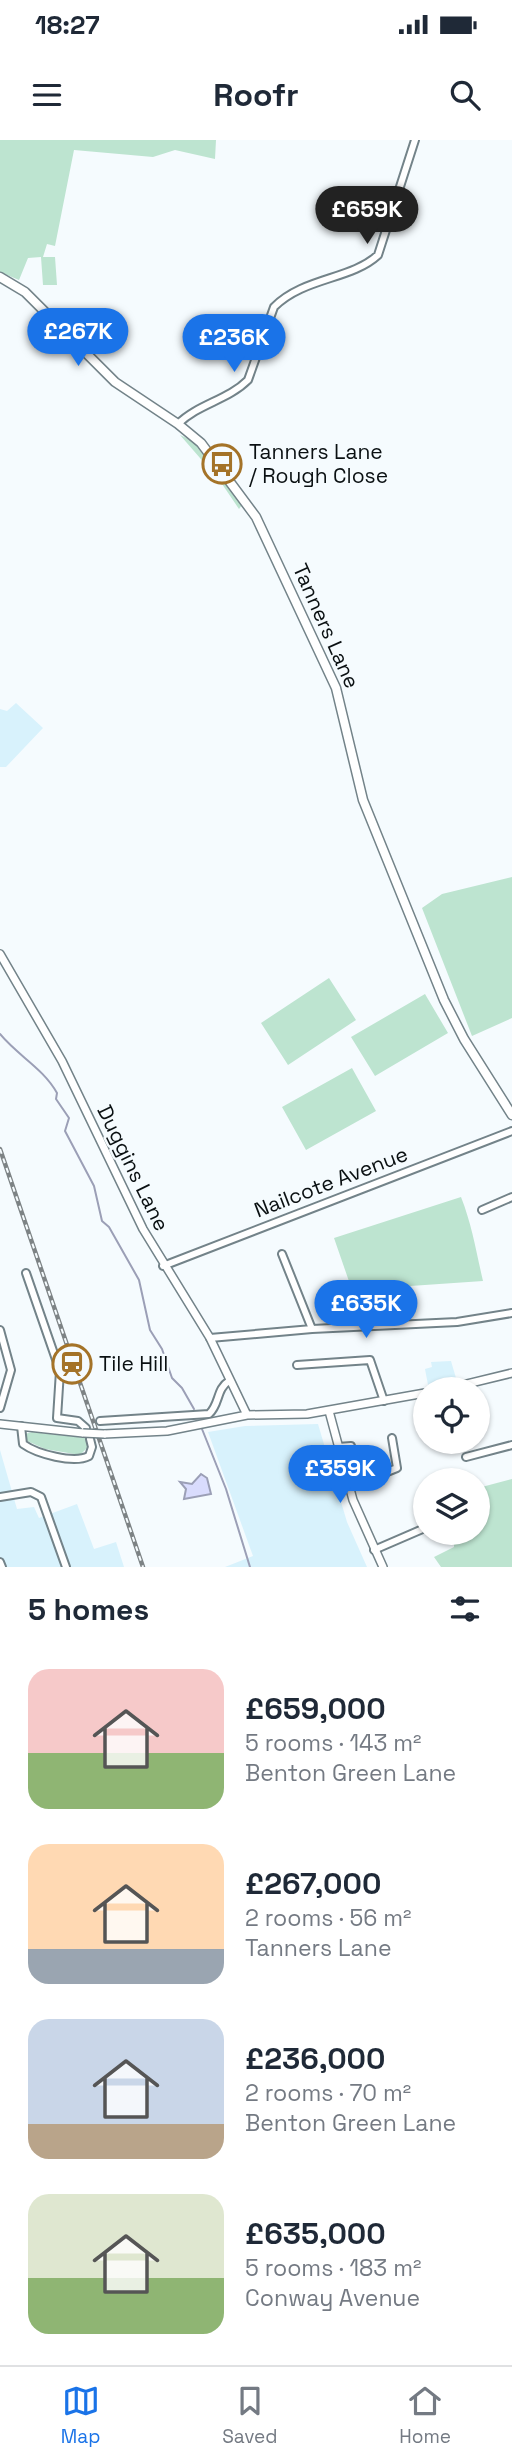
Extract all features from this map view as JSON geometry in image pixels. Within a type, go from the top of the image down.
[{"type":"main road","name":"Tanners Lane","points":[[0,277],[25,292],[115,382],[178,424],[201,443],[226,474],[269,541],[336,688],[363,800],[444,1000],[464,1039],[512,1115]]},
{"type":"street","points":[[178,424],[186,415],[239,388],[248,380],[274,307],[281,300],[309,284],[363,265],[378,255],[415,140]]},
{"type":"street","name":"Duggins Lane","points":[[0,954],[62,1061],[163,1265],[210,1338],[236,1397],[247,1415]]},
{"type":"street","name":"Nailcote Avenue","points":[[163,1265],[512,1131]]},
{"type":"street","points":[[481,1210],[512,1197]]},
{"type":"street","points":[[282,1254],[313,1329]]},
{"type":"street","points":[[26,1273],[60,1371],[57,1418],[82,1422],[85,1431]]},
{"type":"street","points":[[210,1338],[313,1329],[457,1322],[512,1313]]},
{"type":"street","points":[[0,1330],[11,1370],[0,1408]]},
{"type":"street","points":[[297,1364],[370,1360],[384,1401]]},
{"type":"street","points":[[490,1378],[512,1373]]},
{"type":"street","points":[[100,1421],[209,1413],[216,1406],[219,1390],[229,1381]]},
{"type":"street","points":[[0,1424],[119,1434],[174,1430],[247,1415],[329,1411],[413,1395]]},
{"type":"street","name":"Duggins Lane","points":[[234,1417],[236,1397]]},
{"type":"street","points":[[329,1411],[353,1500],[383,1567]]},
{"type":"street","points":[[21,1426],[21,1439],[27,1448],[70,1458],[89,1457],[92,1447],[90,1439]]},
{"type":"street","points":[[338,1447],[351,1446],[361,1474],[372,1478],[397,1468],[392,1438]]},
{"type":"street","points":[[466,1457],[512,1445]]},
{"type":"street","points":[[0,1497],[28,1492],[41,1497],[66,1567]]},
{"type":"street","points":[[374,1550],[413,1533]]},
{"type":"street","points":[[0,1562],[2,1567]]},
{"type":"shaded area","points":[[16,703],[43,728],[6,767],[0,767],[0,709],[7,711]]},
{"type":"shaded area","points":[[451,1361],[456,1377],[426,1377],[425,1369],[432,1367],[431,1362]]},
{"type":"shaded area","points":[[318,1424],[347,1522],[367,1567],[225,1567],[253,1556],[208,1432],[245,1426]]},
{"type":"shaded area","points":[[0,1450],[17,1509],[34,1507],[39,1518],[77,1504],[94,1549],[116,1542],[124,1567],[0,1567]]},
{"type":"green space","points":[[0,140],[216,140],[215,159],[175,150],[153,157],[74,150],[55,246],[47,244],[43,257],[55,257],[57,285],[43,285],[41,257],[28,258],[19,280],[0,272]]},
{"type":"green space","points":[[180,435],[199,447],[216,465],[242,505],[239,509],[220,481]]},
{"type":"green space","points":[[512,877],[512,1018],[472,1036],[422,908],[442,894]]},
{"type":"green space","points":[[329,978],[356,1020],[288,1065],[261,1023]]},
{"type":"green space","points":[[425,994],[448,1033],[375,1076],[351,1037]]},
{"type":"green space","points":[[352,1068],[376,1111],[306,1150],[282,1107]]},
{"type":"green space","points":[[461,1197],[483,1281],[352,1290],[334,1238]]},
{"type":"green space","points":[[32,1432],[86,1438],[88,1447],[80,1455],[45,1449],[25,1440],[25,1434]]},
{"type":"green space","points":[[512,1479],[512,1567],[441,1567],[434,1557],[454,1545],[490,1545],[490,1485]]},
{"type":"water","points":[[201,1474],[207,1478],[211,1494],[184,1499],[186,1489],[180,1482],[192,1484]]},
{"type":"waterway","points":[[0,1034],[45,1076],[57,1093],[56,1099],[69,1118],[65,1131],[94,1186],[102,1221],[109,1227],[139,1280],[150,1330],[162,1349],[172,1378],[182,1388],[194,1409]]},
{"type":"waterway","points":[[202,1429],[226,1489],[250,1567]]},
{"type":"railway","points":[[0,1149],[143,1567]]},
{"type":"place","name":"Tanners Lane / Rough Close","points":[[222,464]]},
{"type":"place","name":"Tile Hill","points":[[72,1364]]}]
